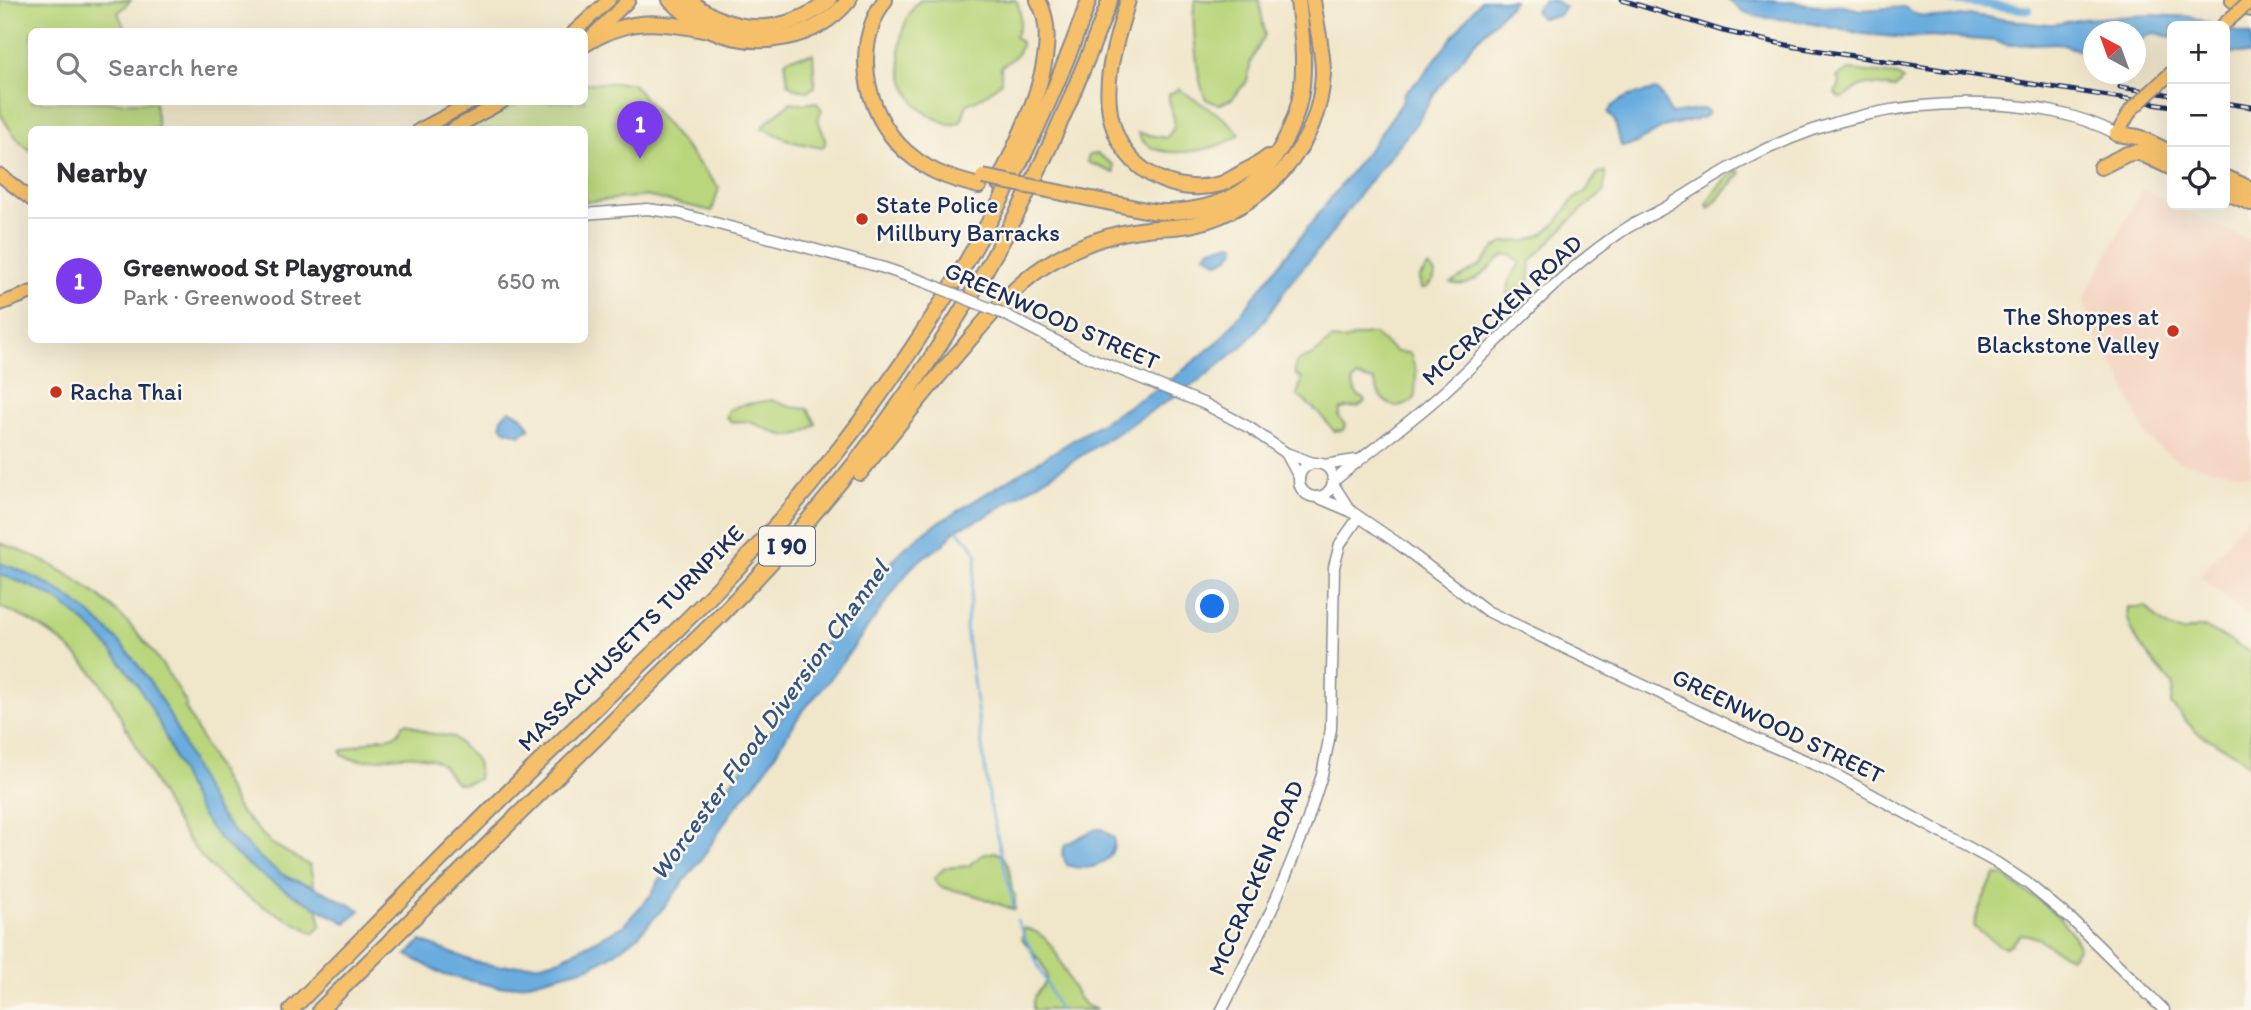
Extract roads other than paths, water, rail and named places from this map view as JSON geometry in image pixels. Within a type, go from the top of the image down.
[{"type":"highway","points":[[670,0],[706,28],[722,34]]},
{"type":"highway","points":[[688,0],[718,19],[737,26],[758,29],[778,26],[806,16],[829,0]]},
{"type":"highway","points":[[588,42],[609,31],[648,22],[673,23],[761,41],[802,33],[822,24],[849,0]]},
{"type":"highway","points":[[885,0],[871,31],[867,57],[869,93],[881,122],[913,158],[941,175],[1148,211],[1169,212],[1208,206],[1236,195],[1254,181],[1270,163],[1294,123],[1302,83],[1298,0]]},
{"type":"highway","points":[[896,0],[881,28],[875,56],[877,86],[887,114],[897,129],[922,154],[981,182]]},
{"type":"highway","points":[[952,286],[964,251],[1023,128],[1043,69],[1048,47],[1048,28],[1038,0]]},
{"type":"highway","name":"MASSACHUSETTS TURNPIKE","points":[[291,1010],[531,770],[662,645],[755,549],[842,445],[904,360],[952,286],[1040,118],[1089,0]]},
{"type":"highway","name":"MASSACHUSETTS TURNPIKE","points":[[320,1010],[722,614],[780,553],[846,475],[892,414],[986,268],[1037,173],[1110,0]]},
{"type":"highway","points":[[1128,0],[1110,65],[1108,96],[1112,122],[1121,143],[1140,167],[1152,176],[1181,186],[1198,187],[1223,183],[1264,161],[1287,135]]},
{"type":"highway","points":[[780,553],[847,488],[1002,304],[1042,268],[1090,242],[1117,233],[1195,224],[1239,208],[1262,192],[1306,138],[1320,96],[1323,73],[1313,0]]},
{"type":"highway","points":[[2233,0],[2251,9]]},
{"type":"highway","points":[[2117,134],[2138,152],[2167,166]]},
{"type":"highway","points":[[2117,134],[2138,137],[2167,151]]},
{"type":"highway","points":[[2101,167],[2127,154],[2138,152]]},
{"type":"highway","points":[[2230,179],[2251,189]]},
{"type":"highway","points":[[1041,193],[1149,218],[1212,217]]},
{"type":"highway","points":[[2230,193],[2251,203]]},
{"type":"main road","points":[[578,28],[609,0]]},
{"type":"main road","points":[[588,40],[629,0]]},
{"type":"main road","points":[[2228,21],[2251,0]]},
{"type":"main road","points":[[2117,134],[2131,110],[2167,77]]},
{"type":"main road","points":[[427,126],[466,105]]},
{"type":"main road","points":[[458,126],[497,105]]},
{"type":"main road","points":[[0,175],[28,197]]},
{"type":"main road","points":[[0,304],[28,294]]},
{"type":"street","name":"MCCRACKEN ROAD","points":[[1334,482],[1357,460],[1408,425],[1532,305],[1590,255],[1628,227],[1746,159],[1785,141],[1840,121],[1885,110],[1955,102],[2034,107],[2063,112],[2117,134]]},
{"type":"street","name":"GREENWOOD STREET","points":[[588,214],[639,209],[677,213],[884,268],[925,282],[1004,314],[1081,354],[1185,395],[1240,422],[1286,453],[1319,464]]},
{"type":"street","name":"GREENWOOD STREET","points":[[1286,453],[1300,477]]},
{"type":"street","name":"MCCRACKEN ROAD","points":[[1319,464],[1357,460]]},
{"type":"street","points":[[1319,464],[1331,471],[1334,482],[1328,493],[1317,497],[1303,492],[1300,477],[1304,468],[1319,464]]},
{"type":"street","name":"GREENWOOD STREET","points":[[1334,482],[1355,515]]},
{"type":"street","name":"GREENWOOD STREET","points":[[1317,497],[1355,515],[1396,542],[1492,614],[1825,769],[1997,863],[2028,883],[2072,920],[2164,1010]]},
{"type":"street","name":"MCCRACKEN ROAD","points":[[1223,1010],[1271,911],[1304,831],[1322,775],[1331,729],[1334,566],[1340,544],[1355,515]]},
{"type":"water","points":[[1481,0],[1515,0],[1474,43],[1435,93],[1416,124],[1245,344],[1199,381],[983,518],[956,529],[942,546],[911,568],[828,682],[801,713],[764,772],[730,814],[703,857],[638,936],[590,967],[521,985],[499,987],[444,975],[407,955],[421,941],[475,962],[497,966],[541,964],[560,959],[623,926],[652,894],[689,836],[784,714],[823,646],[902,550],[930,528],[1171,380],[1221,339],[1372,145],[1402,103],[1404,93],[1420,79]]},
{"type":"water","points":[[1544,0],[1554,1],[1565,7],[1558,16],[1540,18],[1535,10]]},
{"type":"water","points":[[1728,0],[1839,5],[1861,10],[1904,7],[1918,15],[1946,18],[1972,15],[2038,24],[2151,15],[2192,17],[2202,21],[2167,21],[2167,37],[2156,33],[2146,36],[2146,21],[2083,21],[2083,52],[2057,43],[2009,45],[1995,41],[1930,36],[1907,38],[1863,34],[1798,21],[1759,17],[1742,11]]},
{"type":"water","points":[[2230,30],[2251,35],[2251,55],[2230,53]]},
{"type":"water","points":[[1656,90],[1671,114],[1703,109],[1708,111],[1708,114],[1703,118],[1666,126],[1632,145],[1621,146],[1615,121],[1608,113],[1622,99]]},
{"type":"water","points":[[1233,243],[1236,246],[1234,251],[1223,260],[1217,262],[1205,254],[1211,248]]},
{"type":"water","points":[[510,410],[527,422],[529,429],[520,435],[505,430],[501,425],[502,417]]},
{"type":"water","points":[[0,563],[57,590],[82,607],[127,650],[162,702],[212,802],[227,824],[247,845],[287,877],[360,910],[346,923],[286,891],[231,850],[202,816],[148,703],[115,654],[87,625],[58,601],[30,586],[0,575]]},
{"type":"water","points":[[1095,829],[1102,829],[1114,838],[1113,847],[1106,860],[1092,867],[1067,865],[1062,854],[1065,845]]},
{"type":"waterway","points":[[1947,0],[2029,10]]},
{"type":"waterway","points":[[956,529],[977,555],[966,628],[990,805],[1014,908]]},
{"type":"waterway","points":[[1017,920],[1059,1010]]},
{"type":"railway","points":[[1622,0],[1723,31],[1796,47],[2167,105]]},
{"type":"railway","points":[[2120,87],[2167,94]]},
{"type":"railway","points":[[2230,104],[2251,107]]},
{"type":"place","name":"Greenwood St Playground","points":[[640,159]]},
{"type":"place","name":"State Police Millbury Barracks","points":[[862,219]]},
{"type":"place","name":"The Shoppes at Blackstone Valley","points":[[2173,331]]},
{"type":"place","name":"Racha Thai","points":[[56,392]]},
{"type":"water label","name":"Worcester Flood Diversion Channel","points":[[769,720]]}]
